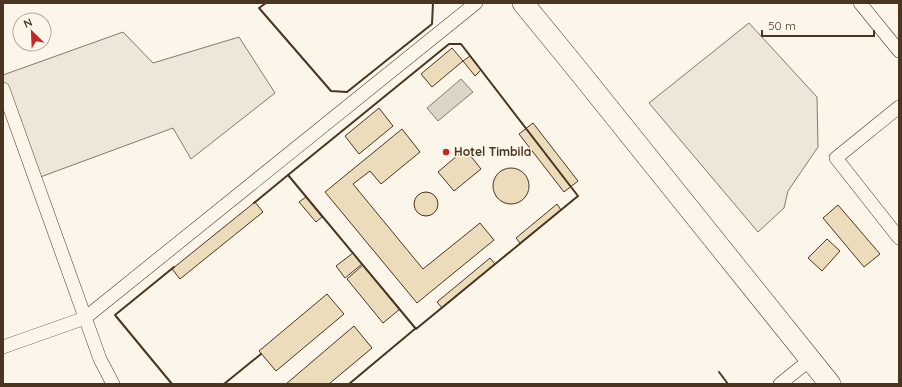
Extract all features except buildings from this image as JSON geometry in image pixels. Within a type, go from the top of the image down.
[{"type":"main road","points":[[523,3],[830,384]]},
{"type":"street","points":[[3,347],[85,318],[476,3]]},
{"type":"street","points":[[860,3],[899,51]]},
{"type":"street","points":[[3,89],[100,359],[113,384]]},
{"type":"street","points":[[899,107],[836,158],[899,238]]},
{"type":"street","points":[[780,384],[810,359]]},
{"type":"shaded area","points":[[749,23],[817,97],[818,147],[788,191],[784,208],[758,232],[649,103]]},
{"type":"shaded area","points":[[123,32],[153,63],[239,37],[275,93],[191,159],[173,128],[35,179],[3,89],[3,75]]},
{"type":"shaded area","points":[[461,79],[473,92],[438,121],[427,108]]},
{"type":"wall","points":[[266,3],[259,8],[331,91],[347,92],[432,24],[433,3]]},
{"type":"wall","points":[[449,44],[461,44],[578,196],[416,329],[288,175],[449,44]]},
{"type":"wall","points":[[254,203],[288,175],[289,176]]},
{"type":"wall","points":[[172,384],[115,315],[174,267]]},
{"type":"wall","points":[[349,384],[416,328]]},
{"type":"wall","points":[[224,384],[261,354]]},
{"type":"wall","points":[[719,372],[728,384]]},
{"type":"place","name":"Hotel Timbila","points":[[446,152]]}]
